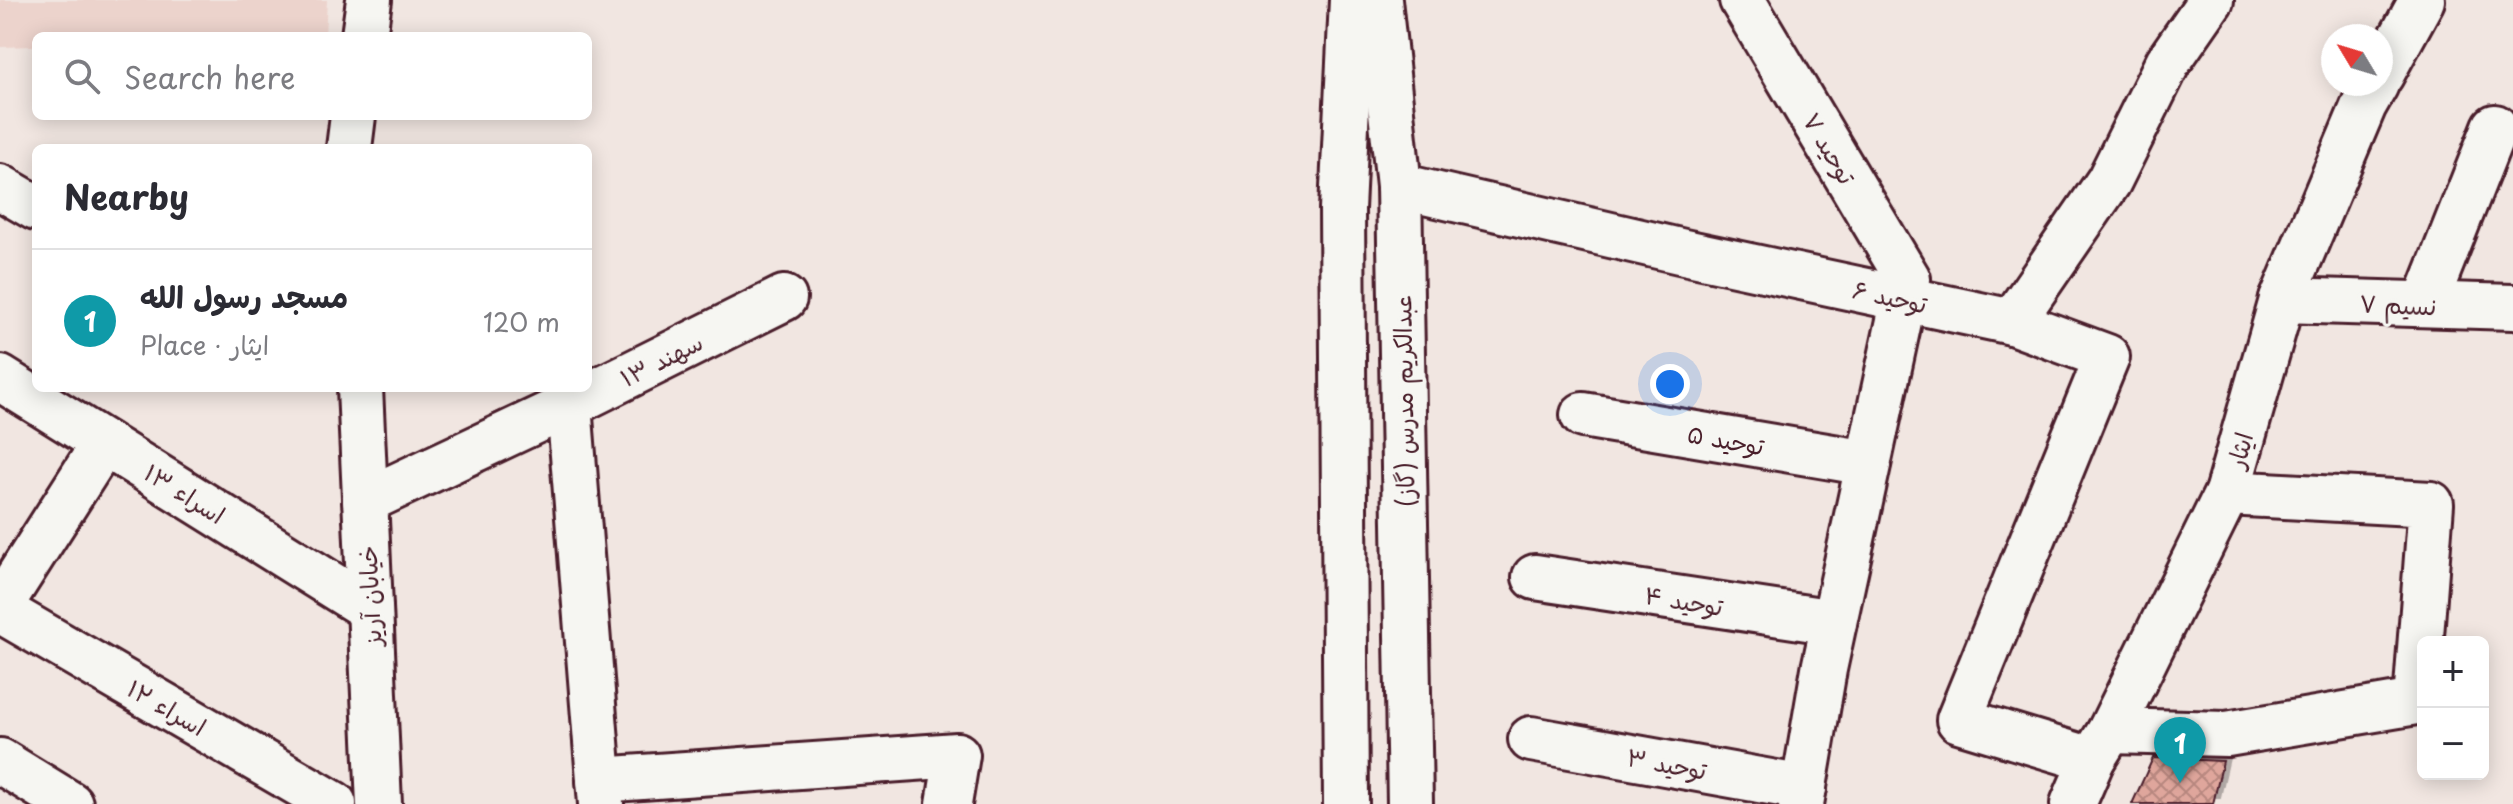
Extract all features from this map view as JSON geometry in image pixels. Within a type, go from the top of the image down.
[{"type":"street","points":[[365,32],[369,0]]},
{"type":"street","points":[[1346,804],[1342,209],[1352,0]]},
{"type":"street","name":"عبدالکریم مدرس (گاز)","points":[[1379,0],[1399,186],[1410,804]]},
{"type":"street","name":"توحید ۷","points":[[1742,0],[1908,279],[1904,299]]},
{"type":"street","points":[[2012,322],[2109,181],[2168,62],[2211,0]]},
{"type":"street","points":[[2393,53],[2422,0]]},
{"type":"street","name":"ایثار","points":[[2073,804],[2227,493],[2282,300],[2369,96]]},
{"type":"street","points":[[350,144],[352,120]]},
{"type":"street","points":[[2425,304],[2495,127]]},
{"type":"street","name":"توحید ۶","points":[[1399,186],[1684,252],[2012,322],[2107,357],[1959,720],[2101,745]]},
{"type":"street","points":[[0,187],[32,206]]},
{"type":"street","name":"سهند ۱۳","points":[[365,501],[569,405],[784,298]]},
{"type":"street","points":[[1802,796],[1834,622],[1904,299]]},
{"type":"street","name":"نسیم ۷","points":[[2282,300],[2513,307]]},
{"type":"street","name":"اسراء ۱۳","points":[[0,378],[370,609]]},
{"type":"street","name":"خیابان آریز","points":[[352,393],[365,501],[379,804]]},
{"type":"street","points":[[569,405],[600,792],[957,755],[949,804]]},
{"type":"street","name":"توحید ۵","points":[[1583,415],[1868,463]]},
{"type":"street","points":[[0,608],[104,443]]},
{"type":"street","points":[[2101,745],[2227,734],[2416,702],[2431,504],[2227,493]]},
{"type":"street","name":"توحید ۴","points":[[1535,577],[1834,622]]},
{"type":"street","name":"اسراء ۱۲","points":[[0,608],[334,804]]},
{"type":"street","name":"توحید ۳","points":[[1531,739],[1802,796]]},
{"type":"street","points":[[0,761],[70,804]]},
{"type":"shaded area","points":[[0,0],[327,0],[325,32],[32,32],[32,46],[0,47]]},
{"type":"building","points":[[2153,758],[2223,761],[2213,804],[2132,804]]},
{"type":"place","name":"مسجد رسول الله","points":[[2180,783]]}]
